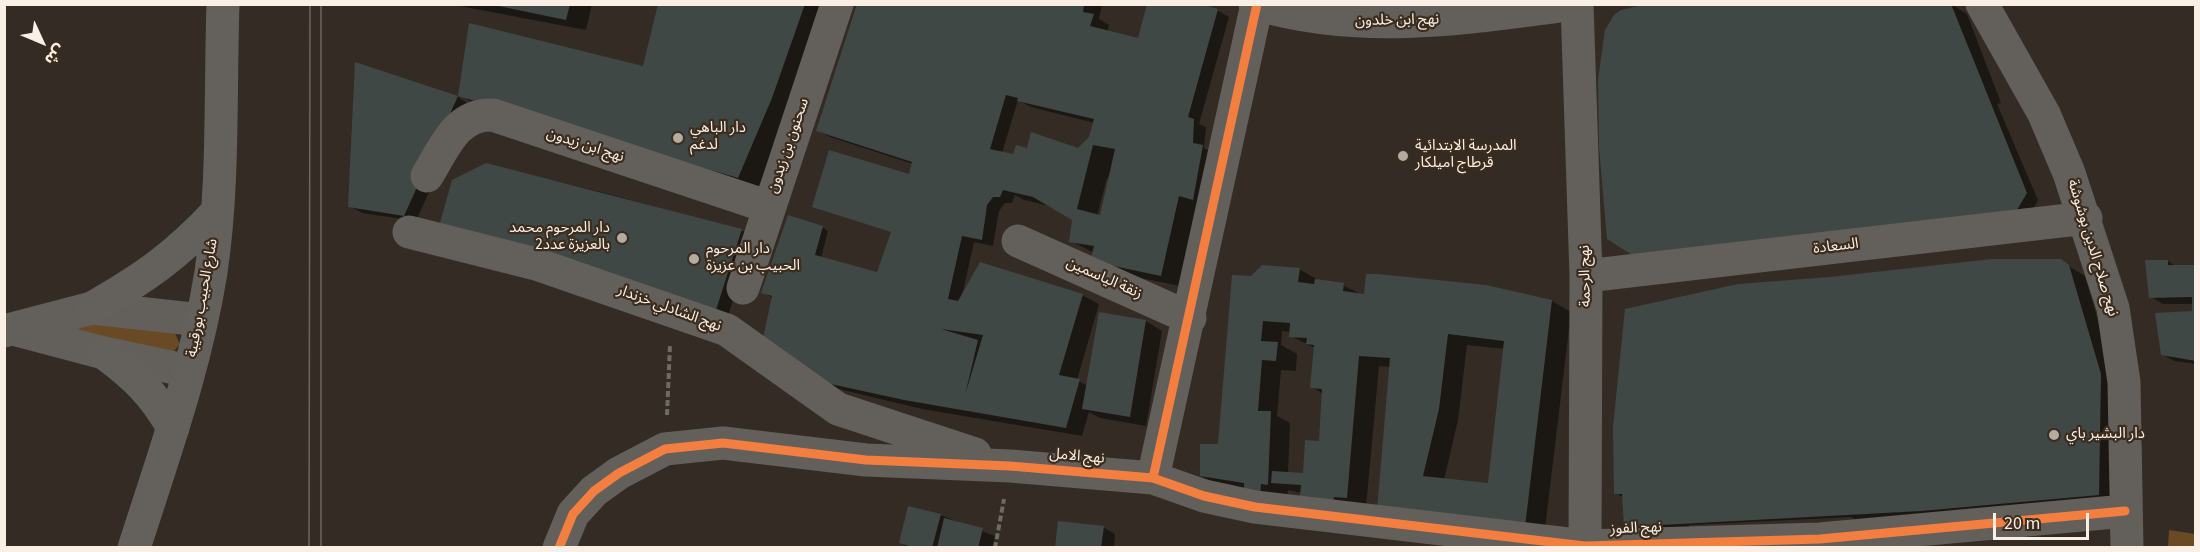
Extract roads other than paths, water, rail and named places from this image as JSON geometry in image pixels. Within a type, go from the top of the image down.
[{"type":"main road","name":"شارع الحبيب بورقيبة","points":[[134,548],[174,428],[211,271],[217,212],[223,4]]},
{"type":"main road","points":[[92,308],[158,268],[185,246],[217,212]]},
{"type":"main road","points":[[104,353],[125,369],[156,399],[174,428]]},
{"type":"street","name":"سحنون بن زيدون","points":[[743,288],[837,4]]},
{"type":"street","name":"نهج ابن خلدون","points":[[1256,5],[1304,17],[1388,24],[1424,23],[1577,4]]},
{"type":"street","name":"نهج الرحمة","points":[[1577,4],[1586,276],[1585,547]]},
{"type":"street","name":"نهج صلاح الدين بوشوشة","points":[[1982,4],[2044,114],[2086,218],[2113,308],[2124,382],[2127,548]]},
{"type":"street","points":[[1153,478],[1190,318],[1256,5]]},
{"type":"street","name":"نهج ابن زيدون","points":[[428,176],[462,124],[477,114],[492,115],[769,207]]},
{"type":"street","name":"السعادة","points":[[1586,276],[2086,218]]},
{"type":"street","name":"نهج الشادلي خزندار","points":[[409,232],[536,264],[727,330],[838,409],[1010,466]]},
{"type":"street","name":"زنقة الياسمين","points":[[1018,241],[1190,318]]},
{"type":"street","points":[[11,330],[92,308],[201,320]]},
{"type":"street","points":[[11,330],[104,353],[189,370]]},
{"type":"street","name":"نهج الامل","points":[[560,548],[573,514],[594,491],[619,472],[665,449],[723,443],[866,460],[1010,466],[1153,478]]},
{"type":"street","name":"نهج الفوز","points":[[1153,478],[1204,496],[1255,507],[1585,547],[1820,543],[2125,511]]},
{"type":"tram line","points":[[309,548],[310,4]]},
{"type":"tram line","points":[[321,4],[321,548]]},
{"type":"place","name":"دار الباهي لدغم","points":[[678,138]]},
{"type":"place","name":"المدرسة الابتدائية قرطاج اميلكار","points":[[1403,156]]},
{"type":"place","name":"دار المرحوم محمد بالعزيزة عدد2","points":[[622,238]]},
{"type":"place","name":"دار المرحوم الحبيب بن عزيزة","points":[[694,259]]},
{"type":"place","name":"دار البشير باي","points":[[2054,435]]}]
